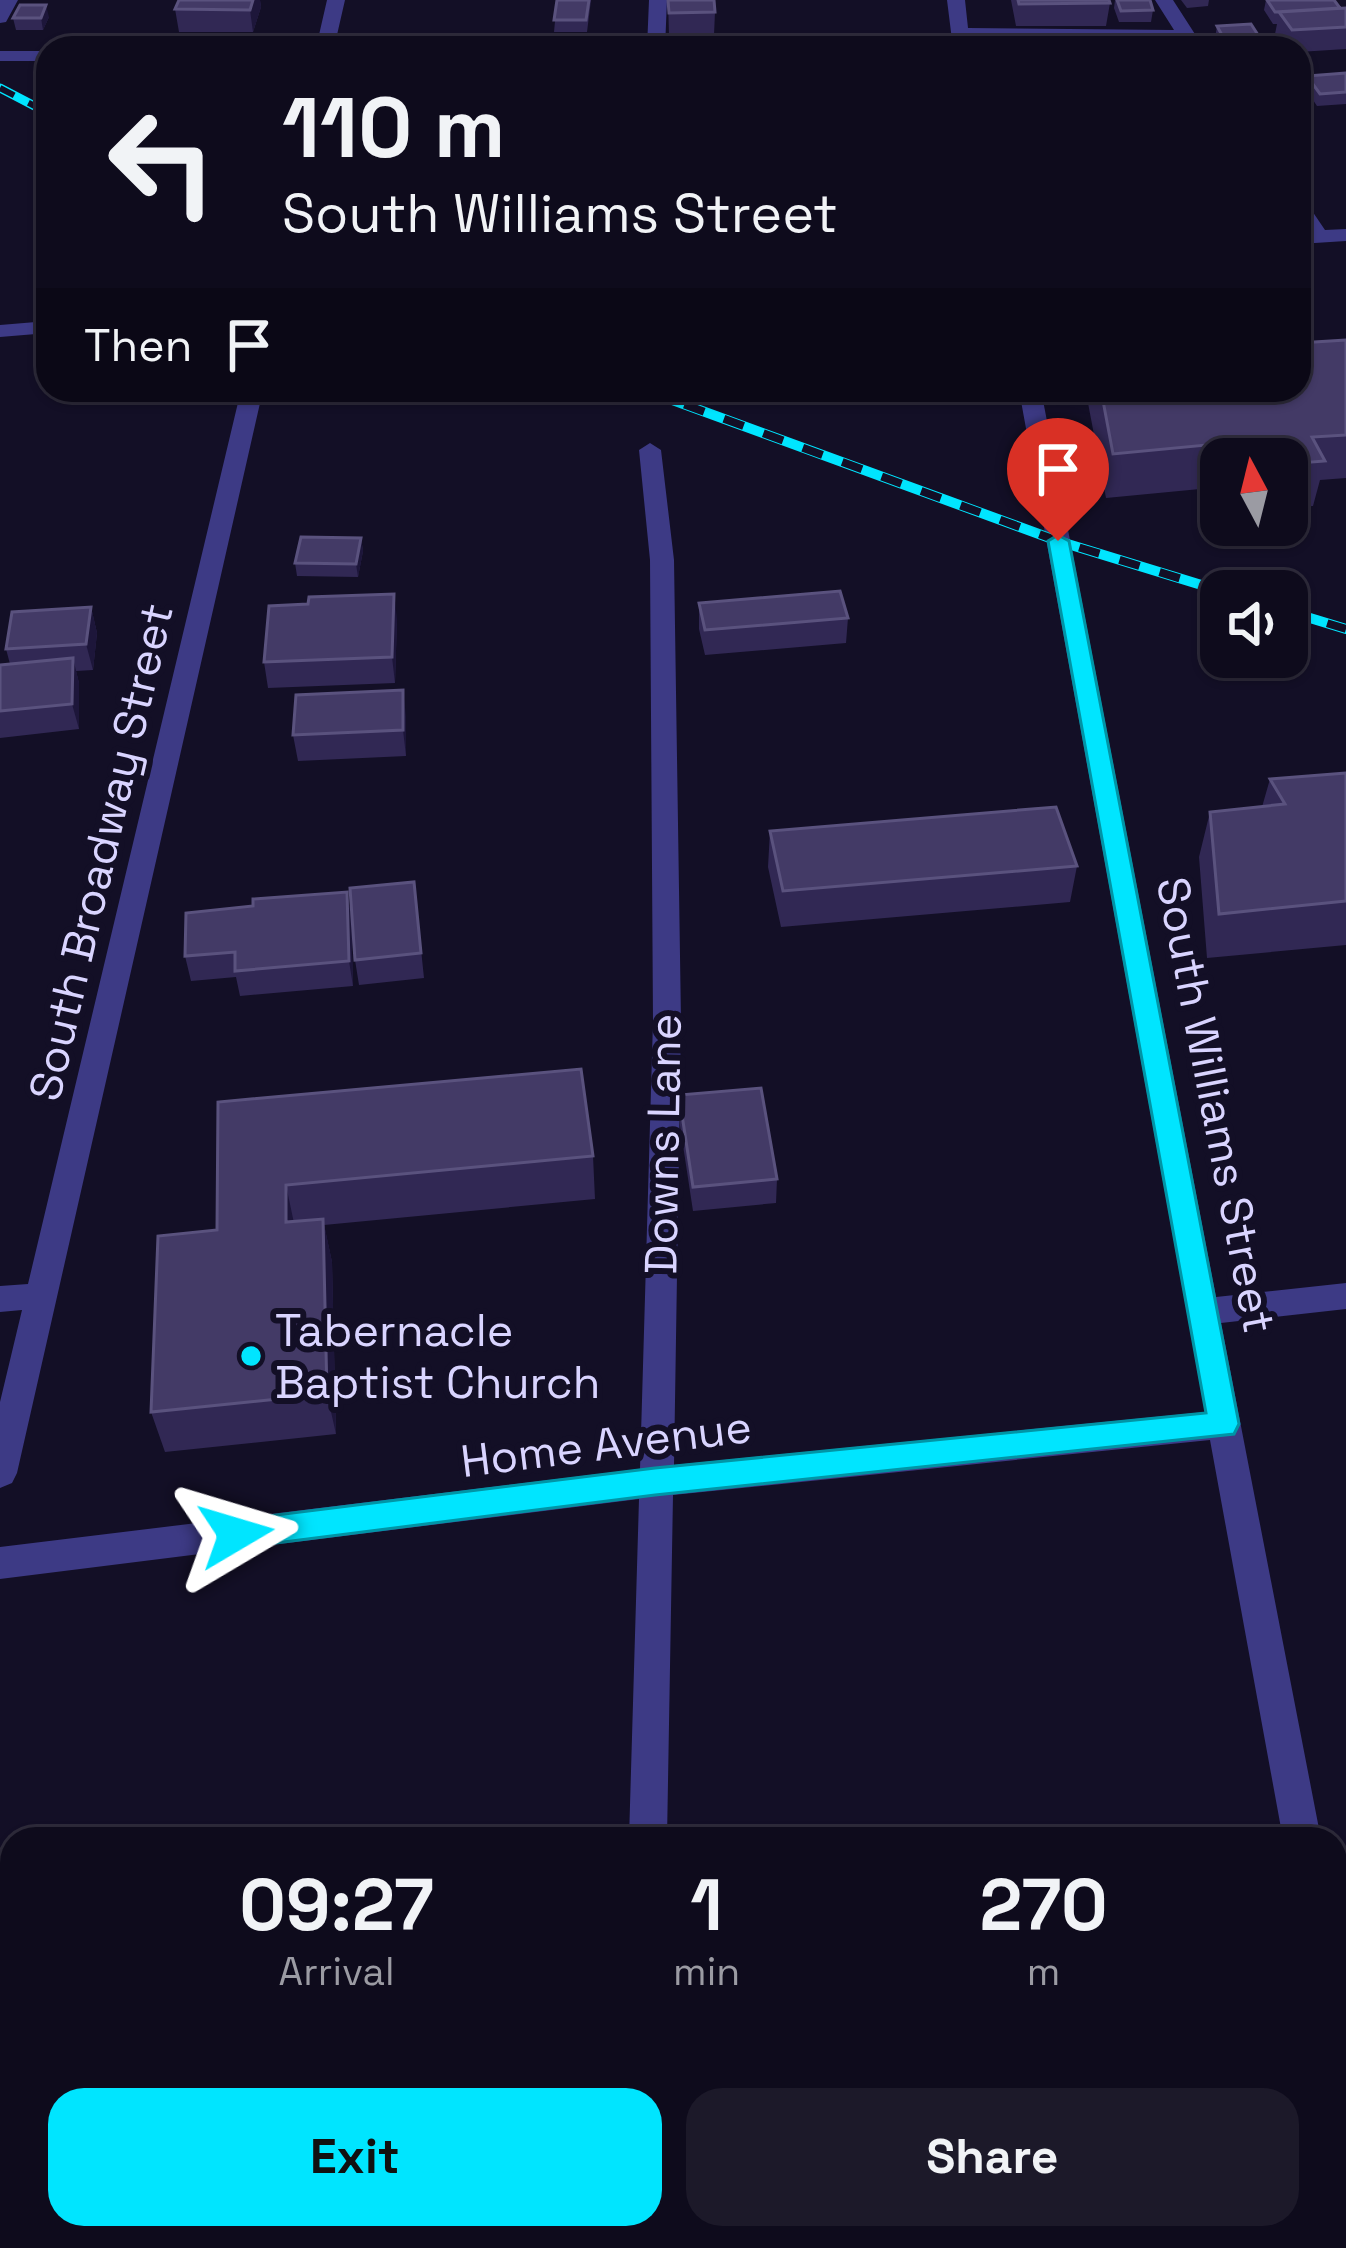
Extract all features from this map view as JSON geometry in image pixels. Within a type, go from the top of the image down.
[{"type":"street","points":[[0,19],[9,0]]},
{"type":"street","points":[[328,36],[336,0]]},
{"type":"street","points":[[656,36],[658,0]]},
{"type":"street","points":[[956,0],[960,36]]},
{"type":"street","points":[[1164,0],[1188,36]]},
{"type":"street","points":[[0,56],[36,56]]},
{"type":"street","points":[[1311,237],[1346,235]]},
{"type":"street","points":[[0,331],[36,328]]},
{"type":"street","name":"South Broadway Street","points":[[0,1473],[249,402]]},
{"type":"street","name":"South Williams Street","points":[[1032,402],[1300,1827]]},
{"type":"street","name":"Downs Lane","points":[[648,1827],[668,1021],[662,560],[650,450]]},
{"type":"street","points":[[0,1299],[41,1296]]},
{"type":"street","points":[[1203,1312],[1346,1296]]},
{"type":"street","name":"Home Avenue","points":[[0,1563],[655,1482],[1224,1424]]},
{"type":"building","points":[[179,0],[253,0],[250,10],[175,9]]},
{"type":"building","points":[[557,0],[589,0],[586,20],[554,20]]},
{"type":"building","points":[[668,0],[714,0],[715,12],[669,13]]},
{"type":"building","points":[[1018,0],[1109,0],[1110,3],[1019,4]]},
{"type":"building","points":[[1117,0],[1150,0],[1153,10],[1121,11]]},
{"type":"building","points":[[1267,0],[1334,0],[1340,8],[1275,12]]},
{"type":"building","points":[[20,5],[46,5],[41,18],[13,18]]},
{"type":"building","points":[[1346,8],[1346,27],[1292,30],[1279,12]]},
{"type":"building","points":[[1251,24],[1258,35],[1222,36],[1217,26]]},
{"type":"building","points":[[1346,73],[1346,92],[1320,94],[1311,76]]},
{"type":"building","points":[[1346,340],[1346,435],[1312,437],[1325,461],[1308,462],[1308,438],[1200,438],[1200,446],[1113,454],[1103,402],[1311,402],[1311,342]]},
{"type":"building","points":[[301,537],[361,538],[356,564],[295,563]]},
{"type":"building","points":[[840,591],[848,618],[705,630],[699,603]]},
{"type":"building","points":[[394,594],[392,657],[264,662],[269,606],[308,604],[309,597]]},
{"type":"building","points":[[91,607],[86,644],[6,649],[12,612]]},
{"type":"building","points":[[73,658],[72,704],[0,711],[0,665]]},
{"type":"building","points":[[403,690],[403,730],[293,735],[296,695]]},
{"type":"building","points":[[1346,773],[1346,901],[1219,914],[1210,812],[1285,804],[1270,779]]},
{"type":"building","points":[[1056,807],[1077,866],[783,891],[770,831]]},
{"type":"building","points":[[414,882],[421,953],[355,960],[350,888]]},
{"type":"building","points":[[347,892],[349,961],[235,971],[235,952],[185,956],[186,913],[253,906],[253,899]]},
{"type":"building","name":"Tabernacle Baptist Church","points":[[581,1069],[593,1156],[286,1185],[286,1222],[323,1219],[327,1394],[151,1412],[158,1236],[217,1230],[218,1102]]},
{"type":"building","points":[[761,1088],[777,1179],[693,1187],[679,1095]]},
{"type":"railway","points":[[0,88],[36,107]]},
{"type":"railway","points":[[678,402],[1058,541],[1200,585]]},
{"type":"railway","points":[[1308,617],[1346,629]]},
{"type":"place","name":"Tabernacle Baptist Church","points":[[251,1356]]},
{"type":"route","points":[[236,1534],[655,1482],[1224,1424],[1058,541]]}]
